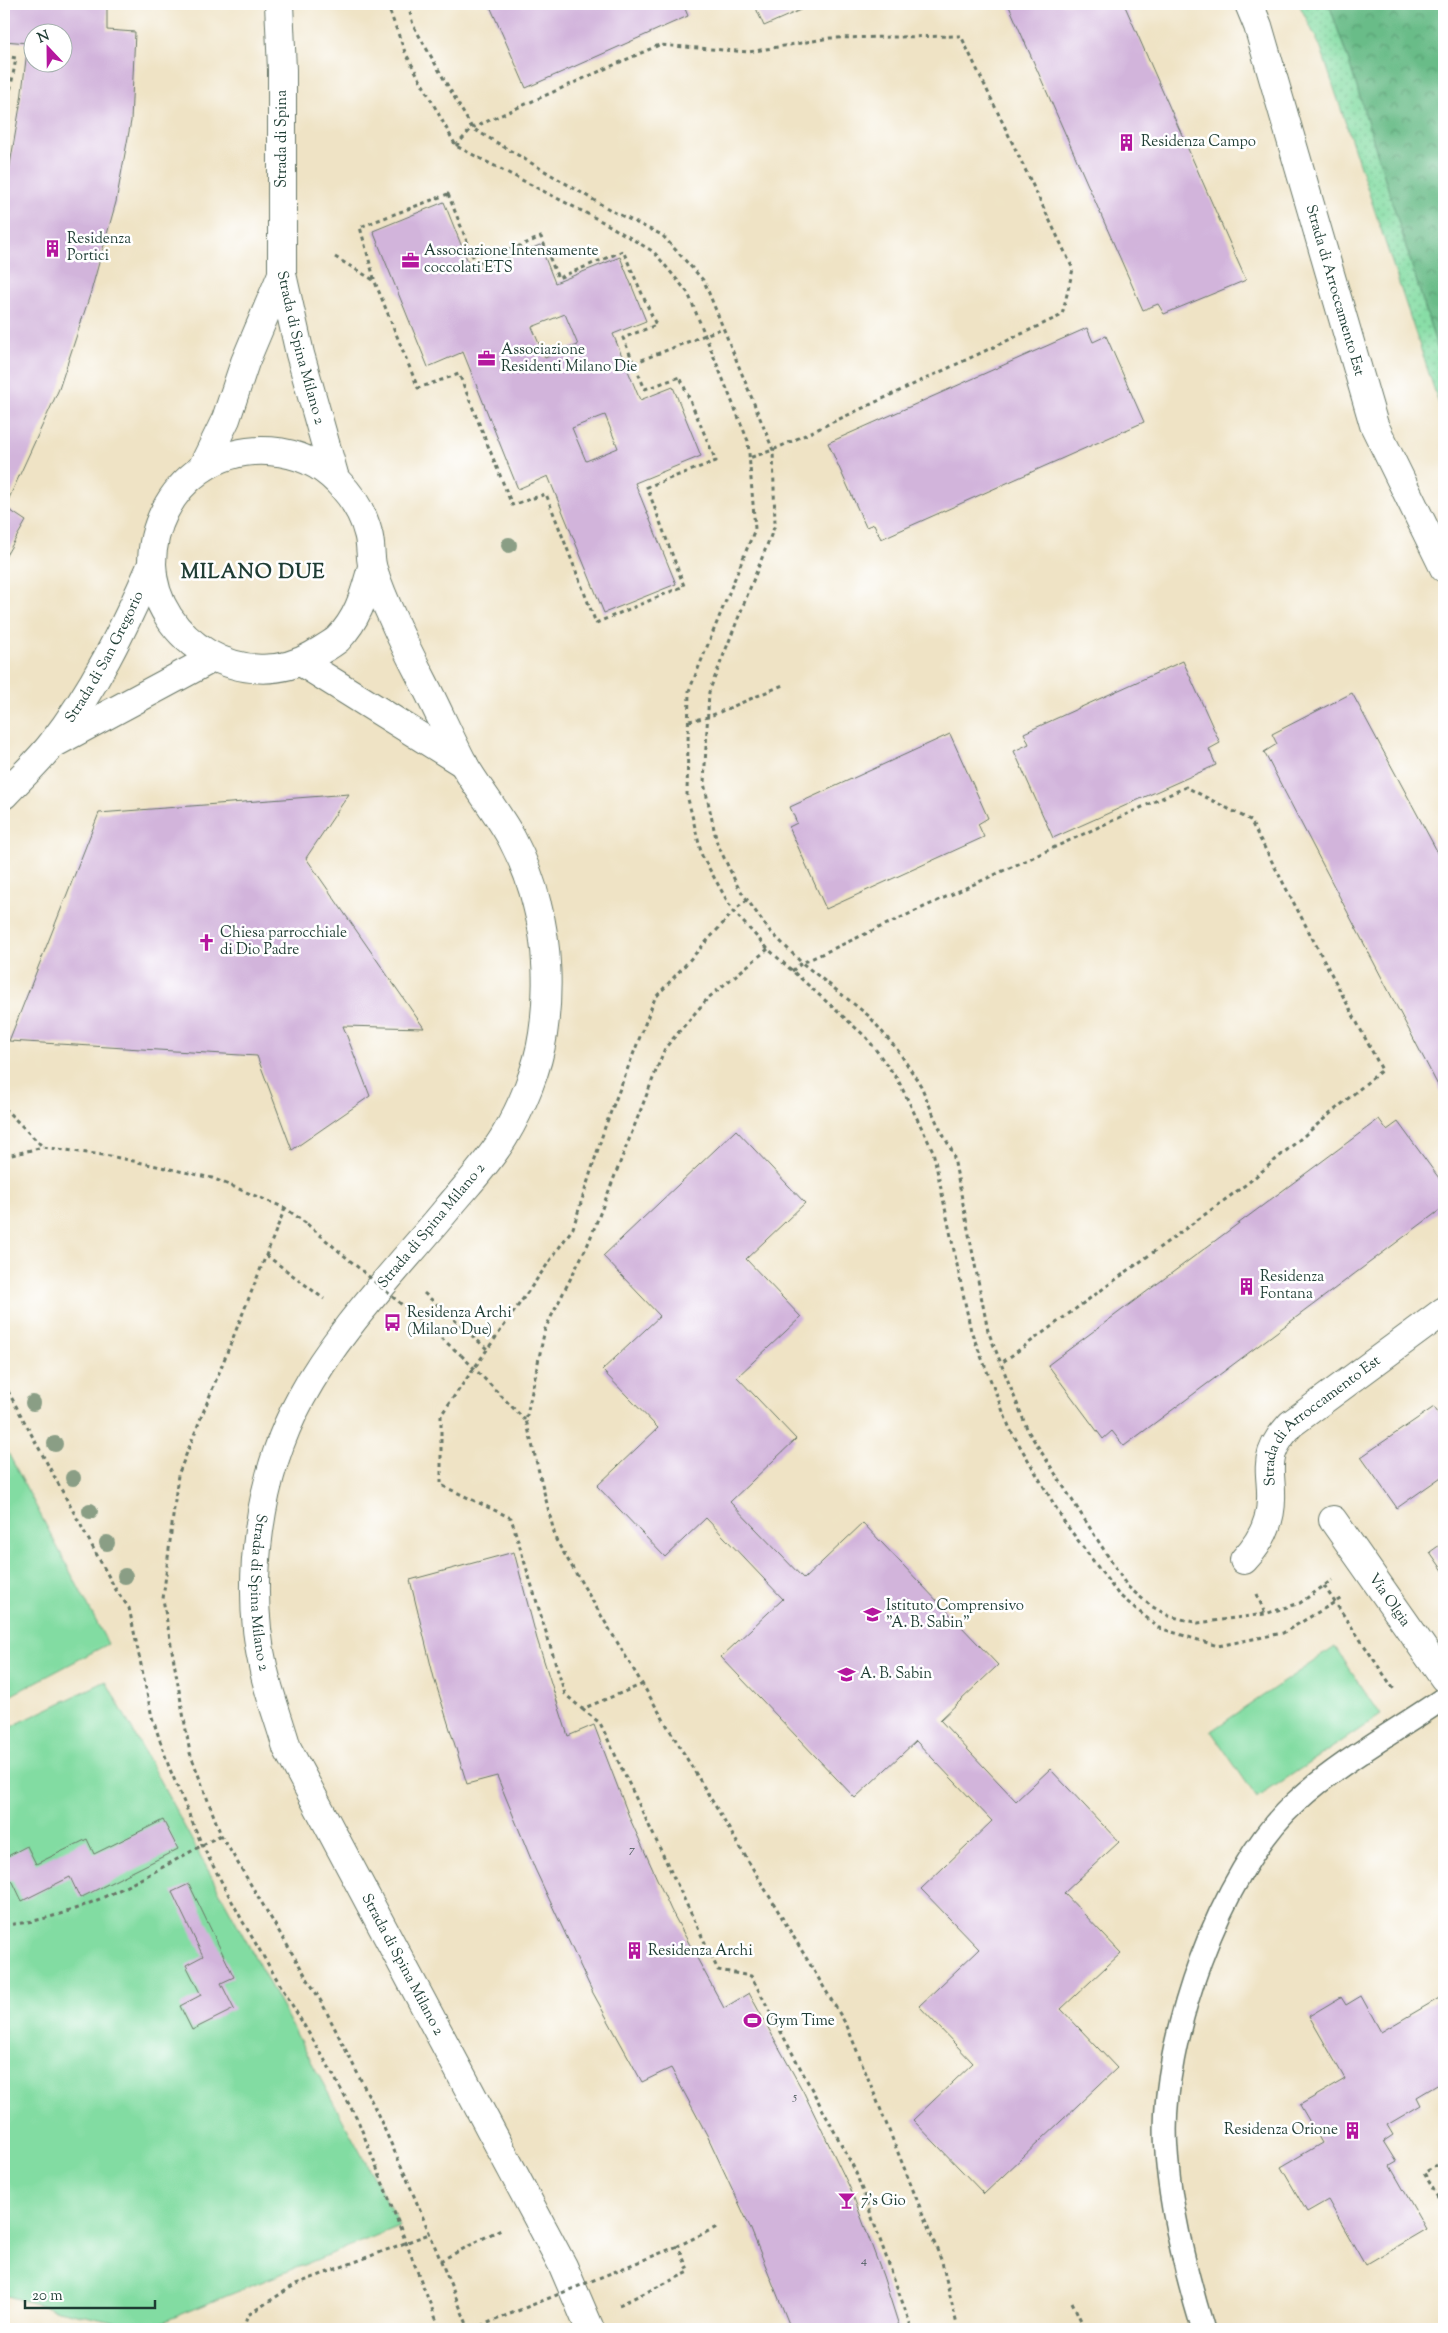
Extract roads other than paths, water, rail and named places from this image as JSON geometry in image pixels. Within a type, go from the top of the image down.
[{"type":"street","name":"Strada di Spina","points":[[279,4],[282,70],[282,274]]},
{"type":"street","name":"Strada di Arroccamento Est","points":[[1249,4],[1261,35],[1374,425],[1444,568]]},
{"type":"street","name":"Strada di Spina Milano 2","points":[[202,468],[226,419],[245,362],[282,274]]},
{"type":"street","name":"Strada di Spina Milano 2","points":[[282,274],[300,354],[335,478]]},
{"type":"street","name":"Strada di Spina Milano 2","points":[[372,567],[361,607],[336,641],[300,662],[271,669],[241,668],[212,658],[193,645],[182,634],[164,609],[156,587],[152,564],[155,536],[165,510],[181,486],[202,468],[228,455],[256,450],[285,452],[311,462],[335,478],[357,504],[369,534],[372,567],[396,625],[464,764],[514,842],[537,903],[545,944],[543,1035],[533,1074],[503,1139],[398,1269],[353,1321],[303,1393],[277,1451],[265,1502],[257,1551],[256,1607],[264,1670],[287,1748],[563,2266],[589,2325]]},
{"type":"street","name":"Strada di San Gregorio","points":[[4,795],[51,745],[90,686],[126,625],[152,564]]},
{"type":"street","name":"Strada di San Gregorio","points":[[51,745],[212,658]]},
{"type":"street","name":"Strada di Spina Milano 2","points":[[300,662],[464,764]]},
{"type":"street","name":"Strada di Arroccamento Est","points":[[1244,1560],[1259,1544],[1268,1522],[1272,1500],[1269,1469],[1277,1440],[1291,1424],[1444,1311]]},
{"type":"street","name":"Via Olgia","points":[[1333,1520],[1444,1678]]},
{"type":"lane","points":[[1203,2329],[1191,2289],[1169,2183],[1165,2143],[1166,2091],[1180,2029],[1198,1966],[1222,1910],[1251,1857],[1276,1823],[1295,1802],[1331,1774],[1444,1698]]},
{"type":"place","name":"Residenza Campo","points":[[1127,142]]},
{"type":"place","name":"Residenza Portici","points":[[53,248]]},
{"type":"place","name":"Associazione Intensamente coccolati ETS","points":[[410,260]]},
{"type":"place","name":"Associazione Residenti Milano Die","points":[[487,359]]},
{"type":"place","name":"Chiesa parrocchiale di Dio Padre","points":[[206,942]]},
{"type":"place","name":"Residenza Fontana","points":[[1246,1286]]},
{"type":"place","name":"Residenza Archi (Milano Due)","points":[[393,1322]]},
{"type":"place","name":"Istituto Comprensivo \"A. B. Sabin\"","points":[[872,1615]]},
{"type":"place","name":"A. B. Sabin","points":[[846,1674]]},
{"type":"place","name":"Residenza Archi","points":[[634,1951]]},
{"type":"place","name":"Gym Time","points":[[752,2021]]},
{"type":"place","name":"Residenza Orione","points":[[1352,2130]]},
{"type":"place","name":"7's Gio","points":[[847,2201]]},
{"type":"district","name":"MILANO DUE","points":[[253,573]]}]
